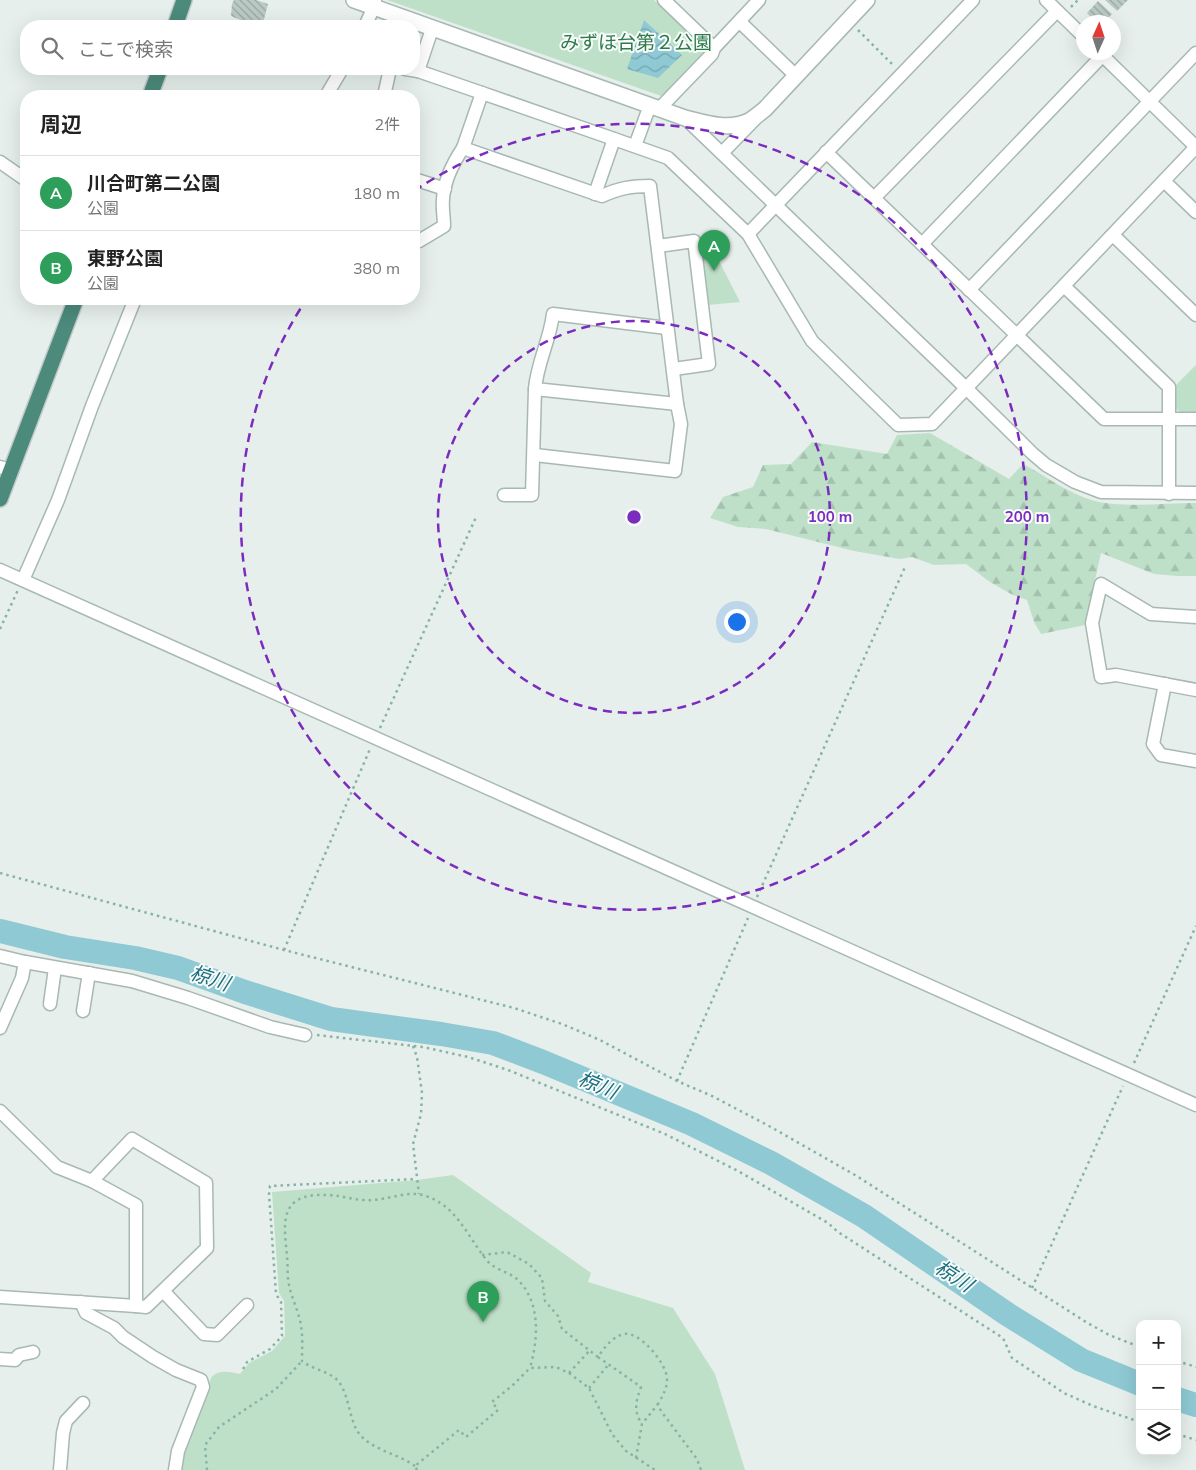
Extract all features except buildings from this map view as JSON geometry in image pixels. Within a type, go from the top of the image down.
[{"type":"highway","points":[[177,20],[184,0]]},
{"type":"highway","points":[[152,90],[158,75]]},
{"type":"highway","points":[[0,499],[6,469],[74,305]]},
{"type":"street","points":[[354,0],[375,4],[411,20]]},
{"type":"street","points":[[664,0],[714,48]]},
{"type":"street","points":[[635,146],[655,106],[712,54],[714,48],[759,0]]},
{"type":"street","points":[[722,153],[867,0]]},
{"type":"street","points":[[748,234],[973,0]]},
{"type":"street","points":[[1046,0],[1063,10],[1076,27]]},
{"type":"street","points":[[368,20],[375,4]]},
{"type":"street","points":[[874,198],[1063,10]]},
{"type":"street","points":[[740,22],[795,75]]},
{"type":"street","points":[[420,24],[685,118],[709,124],[724,126],[749,121],[765,109]]},
{"type":"street","points":[[420,65],[432,29]]},
{"type":"street","points":[[969,290],[1196,53]]},
{"type":"street","points":[[922,244],[1095,60]]},
{"type":"street","points":[[420,72],[668,158],[748,234],[812,341],[898,425],[932,424],[1196,147],[1107,60]]},
{"type":"street","points":[[330,90],[338,75]]},
{"type":"street","points":[[385,90],[389,75]]},
{"type":"street","points":[[420,240],[444,226],[442,198],[453,164],[464,148],[482,93]]},
{"type":"street","points":[[685,118],[1046,465],[1075,482],[1101,492],[1196,493]]},
{"type":"street","points":[[595,194],[614,139]]},
{"type":"street","points":[[464,148],[602,196],[619,188],[650,186],[681,424],[675,471],[535,455]]},
{"type":"street","points":[[826,152],[1104,419],[1196,419]]},
{"type":"street","points":[[0,162],[20,176]]},
{"type":"street","points":[[420,181],[445,189]]},
{"type":"street","points":[[1164,181],[1196,212]]},
{"type":"street","points":[[1113,235],[1196,315]]},
{"type":"street","points":[[658,246],[694,242],[695,248],[708,364],[674,369]]},
{"type":"street","points":[[1064,286],[1169,386],[1170,494]]},
{"type":"street","points":[[23,580],[58,500],[92,406],[133,305]]},
{"type":"street","points":[[504,495],[532,494],[533,461],[535,455],[536,378],[551,328],[553,314],[667,328]]},
{"type":"street","points":[[535,389],[678,404]]},
{"type":"street","points":[[0,570],[1196,1106]]},
{"type":"street","points":[[1196,617],[1151,614],[1101,584],[1092,623],[1101,677],[1116,674],[1196,690]]},
{"type":"street","points":[[1166,684],[1153,744],[1161,755],[1196,761]]},
{"type":"street","points":[[0,956],[148,985],[270,1027],[305,1035]]},
{"type":"street","points":[[0,1028],[22,978],[25,962]]},
{"type":"street","points":[[50,1004],[55,968]]},
{"type":"street","points":[[82,1012],[89,973]]},
{"type":"street","points":[[0,1111],[58,1167],[92,1181],[136,1205],[136,1306]]},
{"type":"street","points":[[0,1297],[146,1307],[207,1248],[206,1183],[132,1139],[92,1181]]},
{"type":"street","points":[[163,1291],[204,1334],[217,1335],[247,1305]]},
{"type":"street","points":[[81,1302],[86,1313],[114,1328],[123,1337],[153,1357],[201,1380],[204,1387],[178,1451],[175,1470]]},
{"type":"street","points":[[0,1359],[15,1360],[19,1355],[33,1352]]},
{"type":"street","points":[[60,1470],[63,1433],[66,1421],[83,1403]]},
{"type":"path","points":[[1063,10],[1078,0]]},
{"type":"path","points":[[848,21],[902,74]]},
{"type":"path","points":[[284,950],[376,737],[478,515]]},
{"type":"path","points":[[677,1081],[905,567]]},
{"type":"path","points":[[0,630],[23,580]]},
{"type":"path","points":[[0,873],[284,950],[534,1014],[600,1040],[677,1081],[728,1104],[855,1175],[1109,1335],[1136,1345]]},
{"type":"path","points":[[1032,1288],[1196,926]]},
{"type":"path","points":[[305,1035],[413,1046],[468,1056],[508,1070],[664,1134],[724,1163],[828,1223],[838,1232],[1003,1338],[1012,1358],[1064,1392],[1092,1406],[1136,1421]]},
{"type":"path","points":[[413,1046],[417,1057],[422,1092],[421,1114],[413,1144],[418,1194]]},
{"type":"path","points":[[243,1369],[247,1362],[270,1349],[282,1336],[282,1302],[276,1294],[270,1186],[416,1179]]},
{"type":"path","points":[[207,1470],[205,1445],[219,1427],[276,1389],[302,1361],[301,1324],[288,1277],[284,1228],[285,1217],[288,1211],[296,1201],[309,1196],[339,1196],[350,1199],[373,1200],[407,1194],[418,1194],[444,1204],[464,1226],[486,1260],[498,1270],[519,1281],[536,1313],[533,1358],[530,1368],[492,1402],[498,1410],[466,1437],[459,1430],[415,1466]]},
{"type":"path","points":[[482,1255],[507,1252],[529,1264],[542,1278],[545,1301],[558,1316],[562,1329],[641,1387],[635,1404],[636,1412],[642,1424]]},
{"type":"path","points":[[598,1356],[609,1343],[625,1334],[633,1335],[663,1364],[667,1377],[666,1389],[658,1404],[642,1424],[636,1458]]},
{"type":"path","points":[[569,1373],[590,1350]]},
{"type":"path","points":[[302,1361],[308,1366],[332,1377],[339,1383],[360,1434],[378,1448],[409,1461],[415,1466],[416,1470]]},
{"type":"path","points":[[1181,1361],[1196,1367]]},
{"type":"path","points":[[589,1388],[609,1364]]},
{"type":"path","points":[[530,1368],[556,1367],[569,1373],[589,1388],[612,1434],[626,1451],[654,1470]]},
{"type":"path","points":[[658,1404],[661,1411],[697,1459],[701,1470]]},
{"type":"path","points":[[1181,1435],[1196,1440]]},
{"type":"green space","name":"みずほ台第２公園","points":[[387,0],[654,0],[708,52],[664,97]]},
{"type":"green space","points":[[716,242],[719,261],[740,302],[708,305],[700,244]]},
{"type":"green space","points":[[1196,365],[1196,412],[1180,412],[1173,406],[1173,388]]},
{"type":"green space","points":[[930,433],[1009,479],[1023,464],[1067,489],[1095,501],[1131,505],[1196,503],[1196,576],[1154,574],[1101,553],[1085,625],[1041,634],[1034,622],[1027,600],[1011,594],[990,582],[966,564],[934,565],[912,557],[900,559],[854,551],[766,529],[738,527],[710,518],[723,497],[753,487],[763,465],[791,464],[812,442],[887,454],[897,435]]},
{"type":"green space","points":[[453,1175],[591,1273],[588,1282],[673,1308],[715,1374],[745,1470],[176,1470],[211,1378],[221,1372],[240,1374],[249,1363],[272,1351],[285,1336],[284,1301],[279,1293],[272,1192],[417,1180]]},
{"type":"water","points":[[644,20],[682,55],[658,78],[627,69]]},
{"type":"waterway","name":"椋川","points":[[0,931],[65,947],[135,958],[178,968],[245,992],[331,1019],[493,1043],[543,1062],[692,1124],[771,1163],[864,1216],[1007,1314],[1081,1360],[1136,1382]]},
{"type":"waterway","name":"椋川","points":[[1181,1400],[1196,1405]]},
{"type":"place","name":"川合町第二公園","points":[[714,271]]},
{"type":"place","name":"東野公園","points":[[483,1322]]}]
